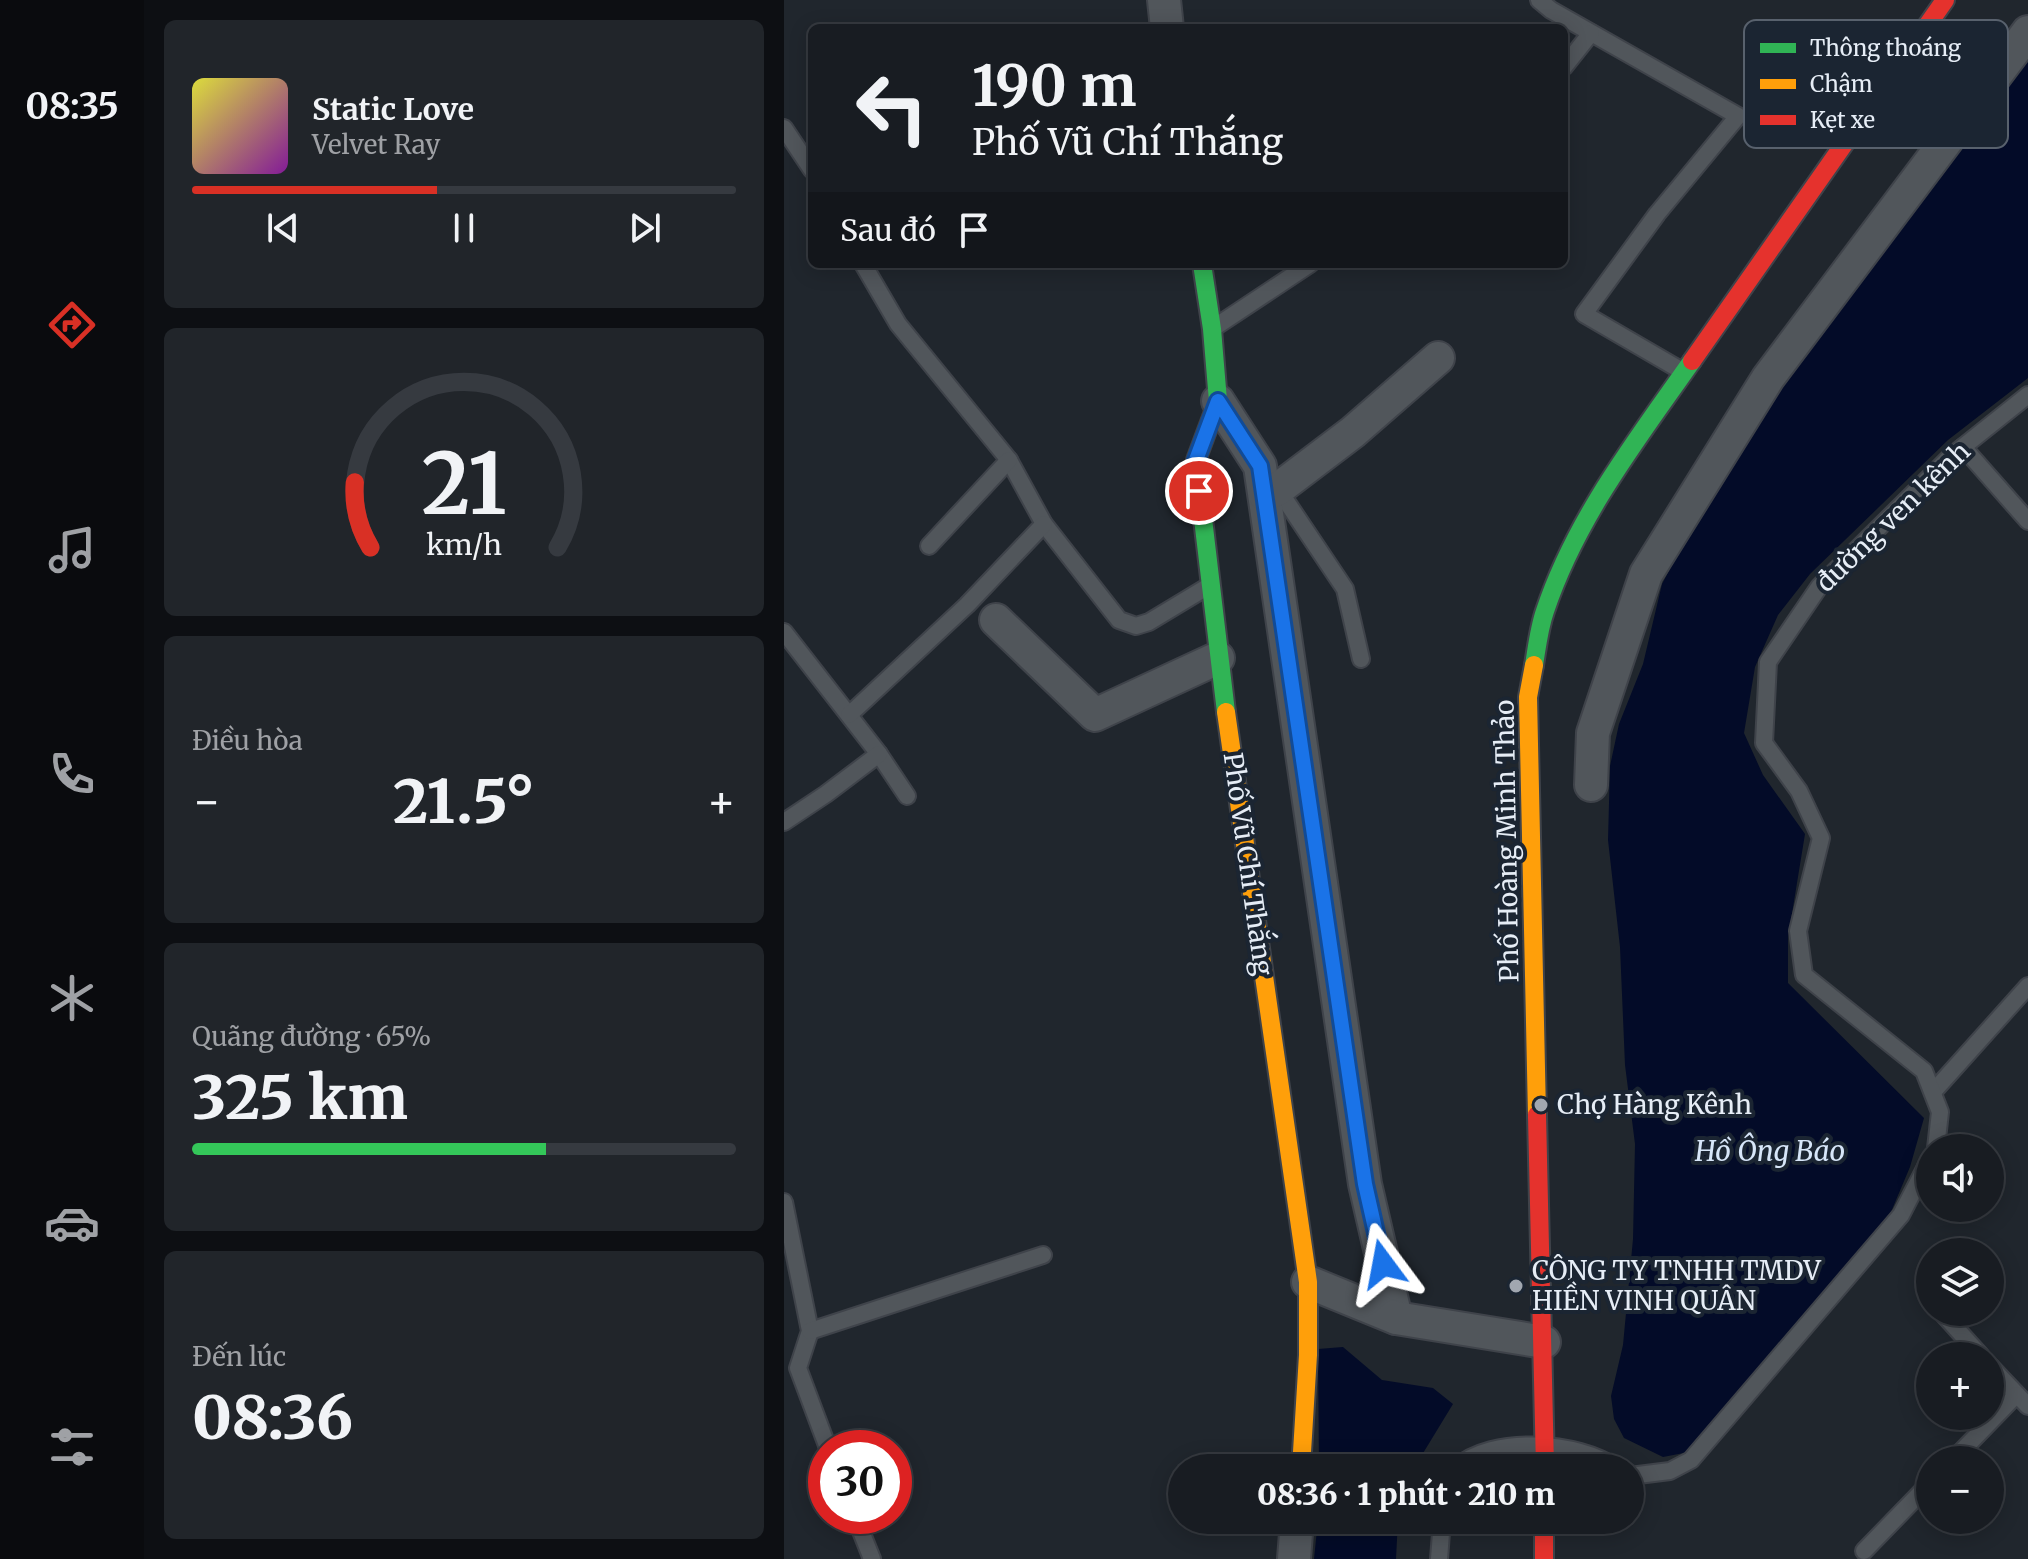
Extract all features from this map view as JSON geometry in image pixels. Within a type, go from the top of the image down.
[{"type":"street","points":[[1164,0],[1167,24]]},
{"type":"street","name":"Phố Hoàng Minh Thảo","points":[[1931,20],[1945,0]]},
{"type":"street","points":[[2008,59],[2028,32]]},
{"type":"street","name":"Phố Hoàng Minh Thảo","points":[[1545,1454],[1528,697],[1544,613],[1573,540],[1611,477],[1841,148]]},
{"type":"street","points":[[1591,785],[1593,733],[1646,574],[1768,378],[1941,148]]},
{"type":"street","name":"Phố Vũ Chí Thắng","points":[[1203,268],[1218,401],[1196,460],[1218,658],[1308,1282],[1308,1355],[1302,1454]]},
{"type":"street","points":[[1271,492],[1353,432],[1438,358]]},
{"type":"street","points":[[1218,401],[1260,466],[1271,492],[1365,1184],[1396,1318]]},
{"type":"street","points":[[996,620],[1095,715],[1218,658]]},
{"type":"street","points":[[1308,1282],[1396,1318],[1544,1342]]},
{"type":"street","points":[[1294,1559],[1296,1534]]},
{"type":"street","points":[[1544,1534],[1544,1559]]},
{"type":"lane","points":[[1549,3],[1591,33],[1738,116],[1657,214],[1584,314],[1684,372]]},
{"type":"lane","points":[[1568,62],[1591,33]]},
{"type":"lane","points":[[784,128],[808,164]]},
{"type":"lane","points":[[865,268],[898,324],[1009,460],[1044,524],[1119,620],[1136,626],[1149,622],[1210,586]]},
{"type":"lane","points":[[1212,329],[1304,268]]},
{"type":"lane","name":"đường ven kênh","points":[[1938,1134],[1940,1112],[1924,1071],[1804,975],[1798,931],[1821,838],[1799,791],[1764,743],[1768,662],[1819,587],[1963,447],[2028,395]]},
{"type":"lane","points":[[1963,447],[2028,521]]},
{"type":"lane","points":[[929,546],[1009,460]]},
{"type":"lane","points":[[1271,492],[1345,589],[1361,659]]},
{"type":"lane","points":[[849,715],[967,605],[1044,524]]},
{"type":"lane","points":[[784,632],[879,754],[907,796]]},
{"type":"lane","points":[[784,822],[879,754]]},
{"type":"lane","points":[[1933,1092],[2028,986]]},
{"type":"lane","points":[[1644,1474],[1670,1471],[1691,1460],[1901,1215],[1916,1186]]},
{"type":"lane","points":[[784,1202],[810,1331],[791,1370],[819,1430]]},
{"type":"lane","points":[[810,1331],[1043,1255]]},
{"type":"lane","points":[[1954,1326],[1968,1342]]},
{"type":"lane","points":[[1969,1446],[2022,1400],[2004,1381]]},
{"type":"lane","points":[[1480,1454],[1497,1447],[1545,1446],[1581,1454]]},
{"type":"lane","points":[[1864,1551],[1916,1497]]},
{"type":"lane","points":[[862,1534],[872,1559]]},
{"type":"lane","points":[[1439,1559],[1441,1534]]},
{"type":"water","name":"Hồ Ông Báo","points":[[2028,53],[2028,378],[1948,440],[1810,574],[1778,615],[1755,667],[1744,733],[1763,775],[1805,834],[1788,938],[1788,983],[1924,1118],[1919,1134],[1916,1134],[1910,1167],[1888,1219],[1694,1451],[1663,1457],[1624,1438],[1614,1419],[1611,1396],[1623,1345],[1633,1239],[1635,1144],[1625,1065],[1620,947],[1608,840],[1610,766],[1619,724],[1643,664],[1662,584],[1704,504],[1758,420],[1889,238],[1960,148],[2008,148],[2008,82]]},
{"type":"water","points":[[1343,1347],[1382,1380],[1433,1388],[1453,1404],[1423,1454],[1319,1454],[1318,1349]]},
{"type":"water","points":[[1317,1534],[1397,1534],[1396,1559],[1314,1559]]},
{"type":"traffic: fast","points":[[1203,268],[1218,401],[1196,460],[1226,712]]},
{"type":"traffic: fast","points":[[1534,665],[1545,611],[1573,544],[1609,481],[1692,361]]},
{"type":"traffic: slow","points":[[1534,665],[1528,697],[1537,1115]]},
{"type":"traffic: slow","points":[[1226,712],[1308,1282],[1308,1355],[1302,1454]]},
{"type":"traffic: jam","points":[[1931,20],[1945,0]]},
{"type":"traffic: jam","points":[[1692,361],[1841,148]]},
{"type":"traffic: jam","points":[[1537,1115],[1545,1454]]},
{"type":"traffic: jam","points":[[1544,1534],[1544,1559]]},
{"type":"place","name":"Chợ Hàng Kênh","points":[[1541,1105]]},
{"type":"place","name":"CÔNG TY TNHH TMDV HIỀN VINH QUÂN","points":[[1516,1286]]},
{"type":"route","points":[[1199,491],[1196,460],[1218,401],[1260,466],[1365,1184],[1383,1264]]}]
